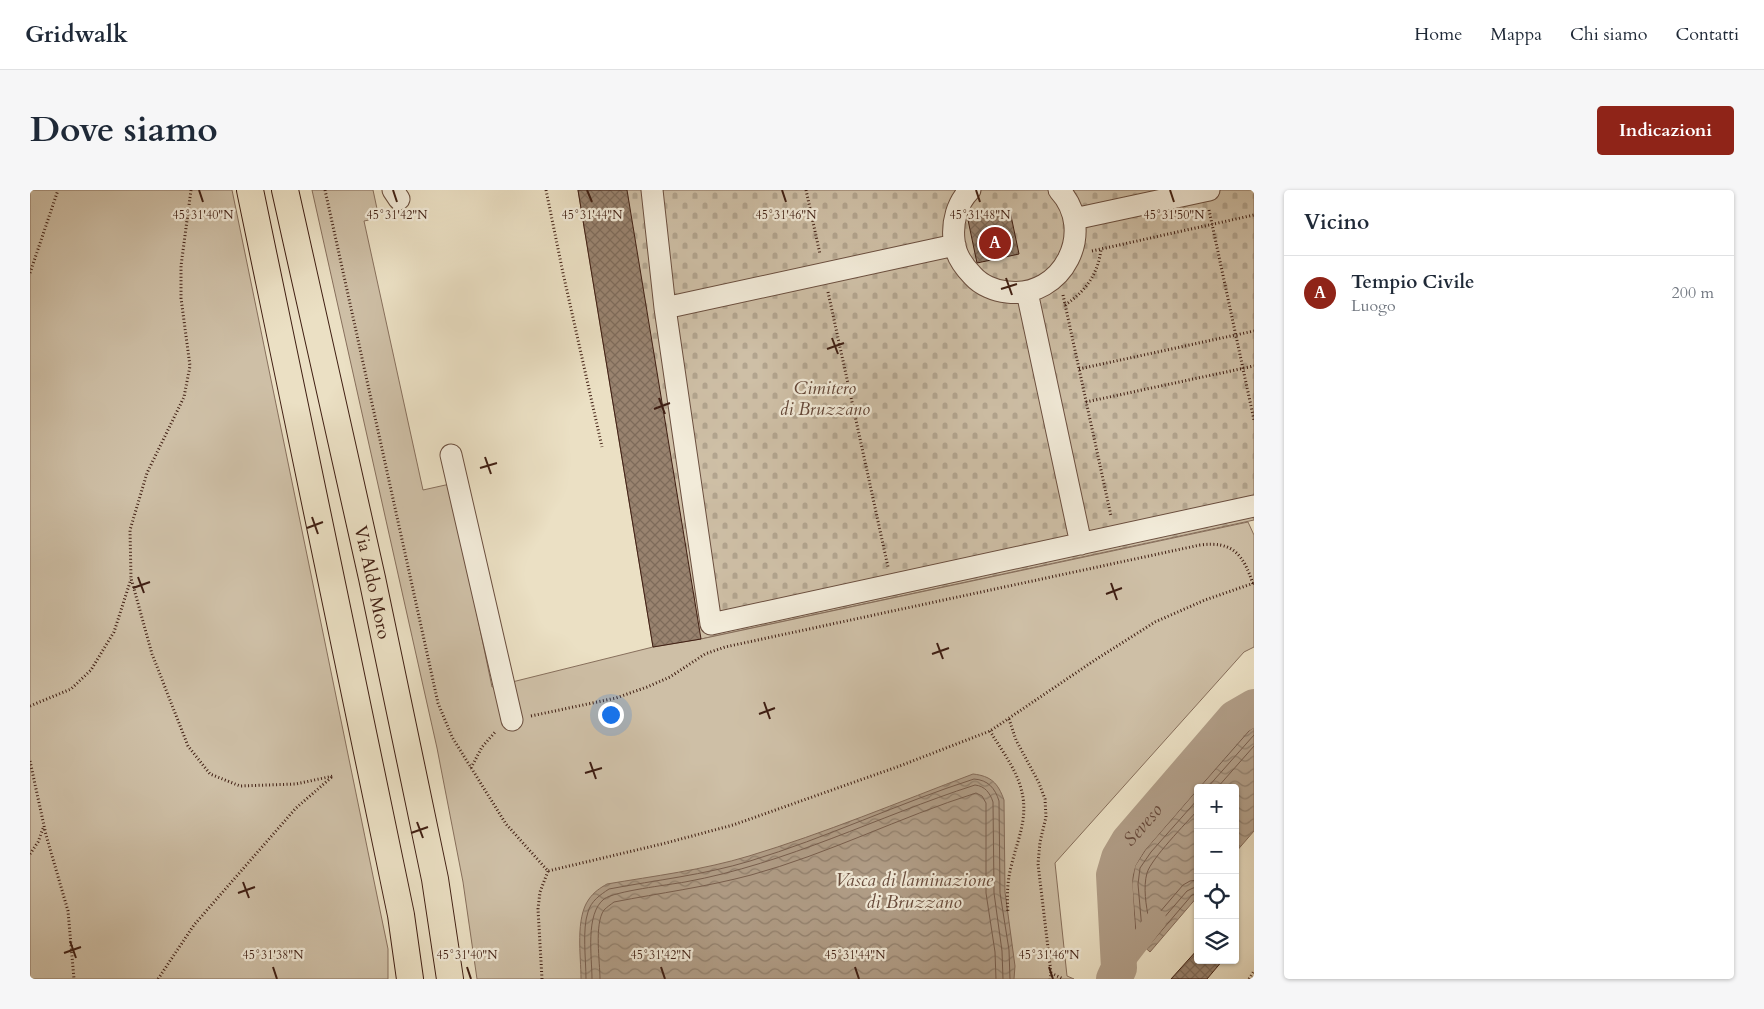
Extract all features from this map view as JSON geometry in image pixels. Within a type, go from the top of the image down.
[{"type":"main road","points":[[250,190],[401,915],[410,979]]},
{"type":"main road","name":"Via Aldo Moro","points":[[285,190],[372,578],[435,879],[450,979]]},
{"type":"street","points":[[393,190],[399,199],[401,190]]},
{"type":"street","points":[[652,190],[665,308],[711,624],[1254,506]]},
{"type":"street","points":[[970,190],[959,205],[955,218],[953,231],[954,245],[966,270],[981,283],[1000,291],[1014,293],[1040,288],[1062,271],[1069,259],[1076,233],[1074,219],[1070,206],[1059,190]]},
{"type":"street","points":[[1074,219],[1207,190]]},
{"type":"street","points":[[665,308],[954,245]]},
{"type":"street","points":[[1027,292],[1081,544]]},
{"type":"street","points":[[451,455],[512,720]]},
{"type":"path","points":[[30,273],[58,190]]},
{"type":"path","points":[[158,979],[194,925],[296,808],[333,776],[296,784],[240,786],[210,774],[188,746],[152,654],[131,578],[130,530],[147,473],[184,397],[190,366],[181,298],[182,266],[191,190]]},
{"type":"path","points":[[325,190],[438,703],[452,737],[506,824],[548,871]]},
{"type":"path","points":[[546,190],[602,447]]},
{"type":"path","points":[[806,190],[892,584]]},
{"type":"path","points":[[1207,190],[1212,224],[1254,420]]},
{"type":"path","points":[[1091,251],[1254,215]]},
{"type":"path","points":[[1065,305],[1079,295],[1091,281],[1098,265],[1101,248]]},
{"type":"path","points":[[1063,295],[1115,536]]},
{"type":"path","points":[[1079,369],[1254,331]]},
{"type":"path","points":[[1086,402],[1254,366]]},
{"type":"path","points":[[471,768],[482,747],[496,731],[512,720],[616,698],[647,688],[670,677],[705,654],[725,647],[1200,544],[1214,543],[1225,545],[1241,556],[1247,566],[1254,584],[1205,600],[1155,622],[1094,660],[990,731],[897,767],[733,825],[548,871]]},
{"type":"path","points":[[30,706],[71,688],[91,670],[114,632],[131,578]]},
{"type":"path","points":[[1009,719],[1016,740],[1040,783],[1045,798],[1046,817],[1040,842],[1038,864],[1051,973],[1050,979]]},
{"type":"path","points":[[990,731],[1020,784],[1024,802],[1024,822],[1011,867],[1007,890],[1008,913]]},
{"type":"path","points":[[30,761],[44,825],[68,911],[74,979]]},
{"type":"path","points":[[30,854],[38,842],[44,825]]},
{"type":"path","points":[[542,979],[538,909],[540,892],[548,871]]},
{"type":"path","points":[[1249,979],[1254,971]]},
{"type":"path","points":[[1051,973],[1063,979]]},
{"type":"green space","points":[[30,190],[232,190],[388,949],[388,979],[30,979]]},
{"type":"green space","points":[[312,190],[373,190],[379,218],[364,221],[423,490],[450,484],[492,687],[653,647],[701,639],[1248,522],[1254,535],[1254,647],[1244,652],[1055,863],[1067,976],[1074,979],[477,979],[463,882],[437,748]]},
{"type":"green space","name":"Cimitero di Bruzzano","points":[[578,190],[1254,190],[1254,520],[701,639],[653,647]]},
{"type":"water","points":[[1254,722],[1254,831],[1239,848],[1239,784],[1196,784],[1246,727]]},
{"type":"water","name":"Vasca di laminazione di Bruzzano","points":[[973,774],[993,781],[1004,800],[1005,892],[1015,966],[1014,979],[581,979],[580,927],[582,916],[591,897],[597,890],[607,884],[696,869],[749,856],[834,827]]},
{"type":"water","points":[[1194,786],[1194,901],[1150,952],[1131,935],[1127,884],[1130,864],[1142,845]]},
{"type":"building","points":[[578,190],[627,190],[701,639],[653,647]]},
{"type":"building","points":[[1010,211],[1019,254],[977,263],[968,220]]},
{"type":"building","points":[[1194,953],[1194,964],[1220,964],[1207,979],[1171,979]]},
{"type":"waterway","name":"Seveso","points":[[1114,979],[1119,968],[1114,875],[1119,858],[1129,841],[1235,718],[1254,707]]},
{"type":"waterway","points":[[1119,968],[1156,920]]},
{"type":"place","name":"Tempio Civile","points":[[995,243]]}]
